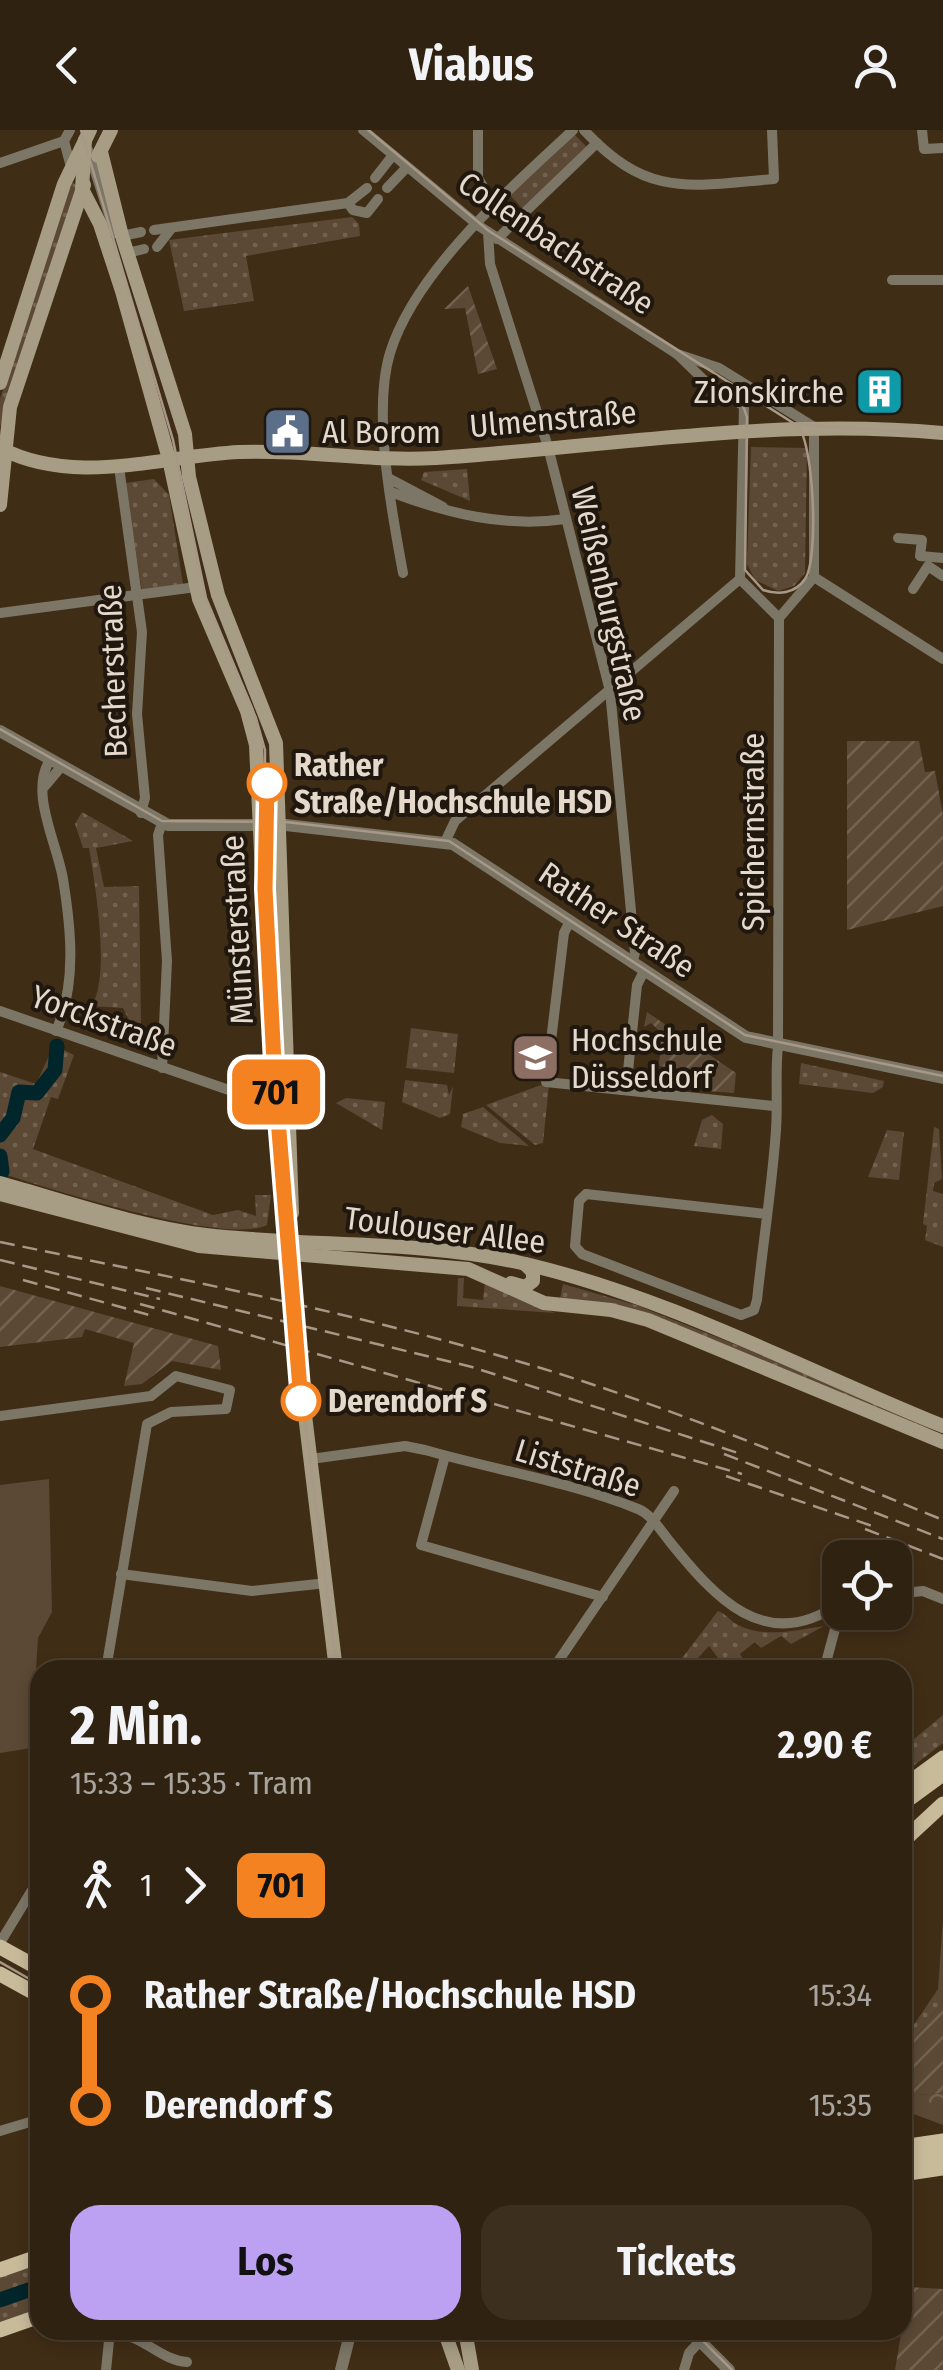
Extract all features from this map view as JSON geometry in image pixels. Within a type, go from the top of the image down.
[{"type":"main road","points":[[0,505],[2,449],[16,387],[90,189],[92,168],[111,130]]},
{"type":"main road","points":[[0,382],[86,133]]},
{"type":"main road","name":"Münsterstraße","points":[[86,133],[90,189],[168,460],[196,587],[253,727],[274,1106],[290,1253]]},
{"type":"main road","name":"Münsterstraße","points":[[100,152],[122,236],[185,434],[218,595],[274,733],[290,1253],[299,1401],[305,1415],[337,1660]]},
{"type":"main road","name":"Ulmenstraße","points":[[2,449],[61,464],[119,466],[242,452],[385,460],[745,429],[814,427],[943,433]]},
{"type":"main road","name":"Toulouser Allee","points":[[0,1182],[146,1224],[290,1253],[464,1254],[525,1264],[635,1298],[924,1416]]},
{"type":"main road","name":"Toulouser Allee","points":[[0,1194],[174,1242],[432,1264],[498,1280],[544,1303],[611,1310],[648,1320],[908,1426]]},
{"type":"main road","points":[[498,1280],[528,1286],[533,1274],[525,1264]]},
{"type":"main road","points":[[924,1416],[943,1418]]},
{"type":"main road","points":[[924,1416],[943,1429]]},
{"type":"main road","points":[[908,1426],[943,1429]]},
{"type":"main road","points":[[908,1426],[943,1442]]},
{"type":"main road","points":[[912,1781],[943,1758]]},
{"type":"main road","points":[[912,1797],[943,1774]]},
{"type":"main road","points":[[912,1833],[943,1804]]},
{"type":"main road","points":[[0,1945],[30,1963]]},
{"type":"main road","points":[[0,1974],[30,1990]]},
{"type":"main road","points":[[912,2146],[943,2141]]},
{"type":"main road","points":[[912,2159],[943,2155]]},
{"type":"main road","points":[[912,2173],[943,2168]]},
{"type":"main road","points":[[0,2270],[30,2260]]},
{"type":"main road","points":[[0,2330],[30,2320]]},
{"type":"main road","points":[[448,2340],[458,2370]]},
{"type":"main road","points":[[467,2340],[472,2370]]},
{"type":"street","name":"Collenbachstraße","points":[[364,130],[488,232],[678,354],[706,382],[740,403],[747,415],[745,429]]},
{"type":"street","points":[[478,130],[478,178],[494,205]]},
{"type":"street","points":[[488,232],[494,205],[573,130]]},
{"type":"street","points":[[584,130],[640,175],[682,187],[774,179],[772,130]]},
{"type":"street","points":[[922,130],[924,149],[943,148]]},
{"type":"street","points":[[86,133],[92,168]]},
{"type":"street","points":[[0,164],[67,136],[71,168]]},
{"type":"street","points":[[404,573],[385,460],[390,353],[416,293],[468,238],[488,232],[597,143]]},
{"type":"street","points":[[375,178],[393,155]]},
{"type":"street","points":[[387,188],[407,167]]},
{"type":"street","points":[[154,230],[348,204],[366,188]]},
{"type":"street","name":"Münsterstraße","points":[[90,189],[122,251],[130,258]]},
{"type":"street","points":[[348,204],[353,210],[367,213],[378,198]]},
{"type":"street","points":[[157,247],[171,229]]},
{"type":"street","points":[[122,236],[142,232]]},
{"type":"street","name":"Weißenburgstraße","points":[[488,232],[490,264]]},
{"type":"street","name":"Weißenburgstraße","points":[[468,238],[479,242],[490,264],[548,447],[610,691],[638,967],[626,1090]]},
{"type":"street","points":[[130,258],[144,249]]},
{"type":"street","points":[[892,280],[943,280]]},
{"type":"street","name":"Collenbachstraße","points":[[678,354],[719,368],[814,427]]},
{"type":"street","points":[[745,429],[740,579],[778,618],[814,577],[814,427]]},
{"type":"street","name":"Becherstraße","points":[[119,466],[142,632],[137,714],[145,798],[141,813]]},
{"type":"street","points":[[390,479],[443,508]]},
{"type":"street","points":[[391,492],[494,520],[566,519]]},
{"type":"street","points":[[898,538],[922,540],[920,556],[935,560],[943,576]]},
{"type":"street","points":[[913,589],[935,560]]},
{"type":"street","points":[[814,577],[943,658]]},
{"type":"street","points":[[445,842],[455,822],[740,579]]},
{"type":"street","points":[[0,613],[196,587]]},
{"type":"street","name":"Spichernstraße","points":[[767,1214],[590,1194],[579,1200],[575,1246],[580,1253],[741,1316],[754,1310],[757,1300],[767,1214],[776,1125],[773,1106],[778,1046],[778,618]]},
{"type":"street","points":[[0,732],[162,823],[158,834],[168,961],[162,1068]]},
{"type":"street","points":[[55,764],[45,786],[44,803],[62,875],[68,926],[68,998],[56,1031]]},
{"type":"street","name":"Rather Straße","points":[[162,823],[279,824],[445,842],[738,1034],[778,1046],[943,1078]]},
{"type":"street","points":[[570,921],[564,934],[546,1082],[773,1106]]},
{"type":"street","name":"Yorckstraße","points":[[0,1011],[274,1106]]},
{"type":"street","points":[[274,1106],[288,1133]]},
{"type":"street","points":[[0,1416],[151,1396],[176,1376],[227,1387],[231,1393],[228,1408],[171,1412],[149,1421],[108,1660]]},
{"type":"street","name":"Liststraße","points":[[311,1460],[405,1446],[639,1509],[712,1594],[736,1611],[778,1622],[822,1612]]},
{"type":"street","points":[[445,1456],[421,1545],[603,1597]]},
{"type":"street","name":"Liststraße","points":[[559,1660],[674,1491]]},
{"type":"street","points":[[122,1574],[252,1591],[327,1583]]},
{"type":"street","points":[[912,1593],[943,1599]]},
{"type":"street","points":[[827,1660],[836,1630]]},
{"type":"street","points":[[0,1945],[30,1896]]},
{"type":"street","points":[[0,2131],[30,2123]]},
{"type":"street","points":[[106,2370],[109,2340]]},
{"type":"street","points":[[142,2340],[177,2362],[187,2362]]},
{"type":"street","points":[[341,2370],[348,2340]]},
{"type":"street","points":[[468,2348],[472,2340]]},
{"type":"street","points":[[684,2370],[689,2353],[700,2341],[730,2370]]},
{"type":"green space","points":[[574,134],[587,147],[522,208],[509,194]]},
{"type":"green space","points":[[71,181],[78,187],[0,427],[0,399]]},
{"type":"green space","points":[[352,217],[359,224],[360,236],[246,256],[254,301],[184,311],[169,240]]},
{"type":"green space","points":[[468,286],[497,369],[478,374],[465,308],[444,309]]},
{"type":"green space","points":[[751,447],[807,448],[805,573],[794,586],[778,591],[755,580],[747,564]]},
{"type":"green space","points":[[467,469],[470,501],[421,480],[424,472]]},
{"type":"green space","points":[[154,479],[169,495],[183,584],[142,591],[125,483]]},
{"type":"green space","points":[[847,741],[919,741],[925,772],[935,771],[943,815],[943,906],[847,930]]},
{"type":"green space","points":[[82,812],[133,841],[96,848],[104,887],[139,886],[141,1024],[129,1020],[123,1008],[92,1006],[100,974],[100,930],[89,848],[83,848],[75,824]]},
{"type":"green space","points":[[647,1012],[736,1073],[734,1093],[707,1091],[708,1072],[659,1066],[661,1042],[671,1042],[651,1023],[644,1027]]},
{"type":"green space","points":[[411,1028],[458,1034],[454,1073],[406,1068]]},
{"type":"green space","points":[[54,1045],[74,1055],[58,1099],[51,1097],[33,1149],[213,1215],[238,1210],[256,1216],[255,1195],[271,1195],[267,1225],[215,1228],[177,1222],[0,1173],[0,1072],[36,1084]]},
{"type":"green space","points":[[801,1063],[884,1081],[883,1087],[873,1093],[799,1084]]},
{"type":"green space","points":[[405,1080],[447,1085],[449,1095],[453,1086],[450,1114],[440,1118],[402,1102]]},
{"type":"green space","points":[[549,1085],[543,1143],[535,1145],[486,1105]]},
{"type":"green space","points":[[346,1098],[385,1102],[382,1130],[336,1103]]},
{"type":"green space","points":[[483,1107],[529,1146],[500,1143],[461,1127],[463,1114]]},
{"type":"green space","points":[[712,1115],[723,1124],[721,1149],[694,1146],[702,1120]]},
{"type":"green space","points":[[934,1127],[939,1129],[942,1179],[934,1183],[933,1191],[943,1194],[943,1247],[925,1240],[927,1226],[923,1224]]},
{"type":"green space","points":[[887,1130],[904,1132],[899,1180],[868,1177]]},
{"type":"green space","points":[[458,1278],[464,1278],[463,1298],[483,1300],[485,1282],[555,1313],[457,1306]]},
{"type":"green space","points":[[563,1284],[636,1305],[935,1424],[943,1432],[909,1423],[637,1311],[560,1299]]},
{"type":"green space","points":[[0,1286],[218,1346],[221,1370],[172,1361],[142,1384],[124,1386],[134,1343],[85,1329],[82,1337],[0,1347]]},
{"type":"green space","points":[[49,1479],[52,1612],[38,1638],[37,1660],[30,1660],[30,1748],[0,1753],[0,1485]]},
{"type":"green space","points":[[718,1611],[736,1624],[757,1631],[822,1626],[791,1644],[781,1636],[761,1648],[755,1642],[740,1654],[743,1660],[720,1660],[709,1646],[696,1660],[681,1660]]},
{"type":"green space","points":[[943,1715],[943,1743],[912,1767],[912,1741]]},
{"type":"green space","points":[[943,1919],[943,2002],[912,2042],[912,2028],[938,1989]]},
{"type":"green space","points":[[943,2002],[943,2093],[912,2095],[912,2042]]},
{"type":"green space","points":[[943,2093],[943,2125],[912,2113],[912,2095]]},
{"type":"green space","points":[[30,2262],[30,2318],[0,2329],[0,2272]]},
{"type":"green space","points":[[912,2287],[943,2289],[943,2370],[895,2370],[900,2340],[912,2340]]},
{"type":"waterway","points":[[0,1135],[13,1118],[19,1092],[37,1093],[55,1070],[57,1046]]},
{"type":"waterway","points":[[0,1156],[2,1172]]},
{"type":"waterway","points":[[0,2300],[30,2290]]},
{"type":"tram line","points":[[81,130],[173,440],[206,598],[256,718],[265,750],[265,889],[276,1094],[298,1365],[336,1660]]},
{"type":"tram line","points":[[368,130],[489,231],[798,426],[808,455],[813,527],[805,579],[791,590],[763,590],[745,570],[747,417],[741,400],[727,386]]},
{"type":"tram line","points":[[794,424],[943,435]]},
{"type":"tram line","points":[[0,729],[162,821],[286,822],[449,841],[745,1035],[943,1076]]},
{"type":"tram line","name":"701","points":[[267,783],[265,889],[275,1082],[301,1401]]},
{"type":"tram line","points":[[0,1962],[30,1979]]},
{"type":"tram line","points":[[702,2340],[732,2370]]},
{"type":"railway","points":[[0,1242],[329,1312],[524,1363],[683,1416],[943,1520]]},
{"type":"railway","points":[[0,1260],[160,1299]]},
{"type":"railway","points":[[23,1280],[153,1316]]},
{"type":"railway","points":[[146,1288],[472,1367],[738,1453]]},
{"type":"railway","points":[[140,1304],[742,1474]]},
{"type":"railway","points":[[724,1454],[943,1539]]},
{"type":"railway","points":[[726,1476],[878,1528]]},
{"type":"railway","points":[[865,1529],[943,1559]]},
{"type":"place","name":"Zionskirche","points":[[879,392]]},
{"type":"place","name":"Al Borom","points":[[287,432]]},
{"type":"place","name":"Rather Straße/Hochschule HSD","points":[[267,783]]},
{"type":"place","name":"Hochschule Düsseldorf","points":[[536,1058]]},
{"type":"place","name":"Derendorf S","points":[[301,1401]]}]
